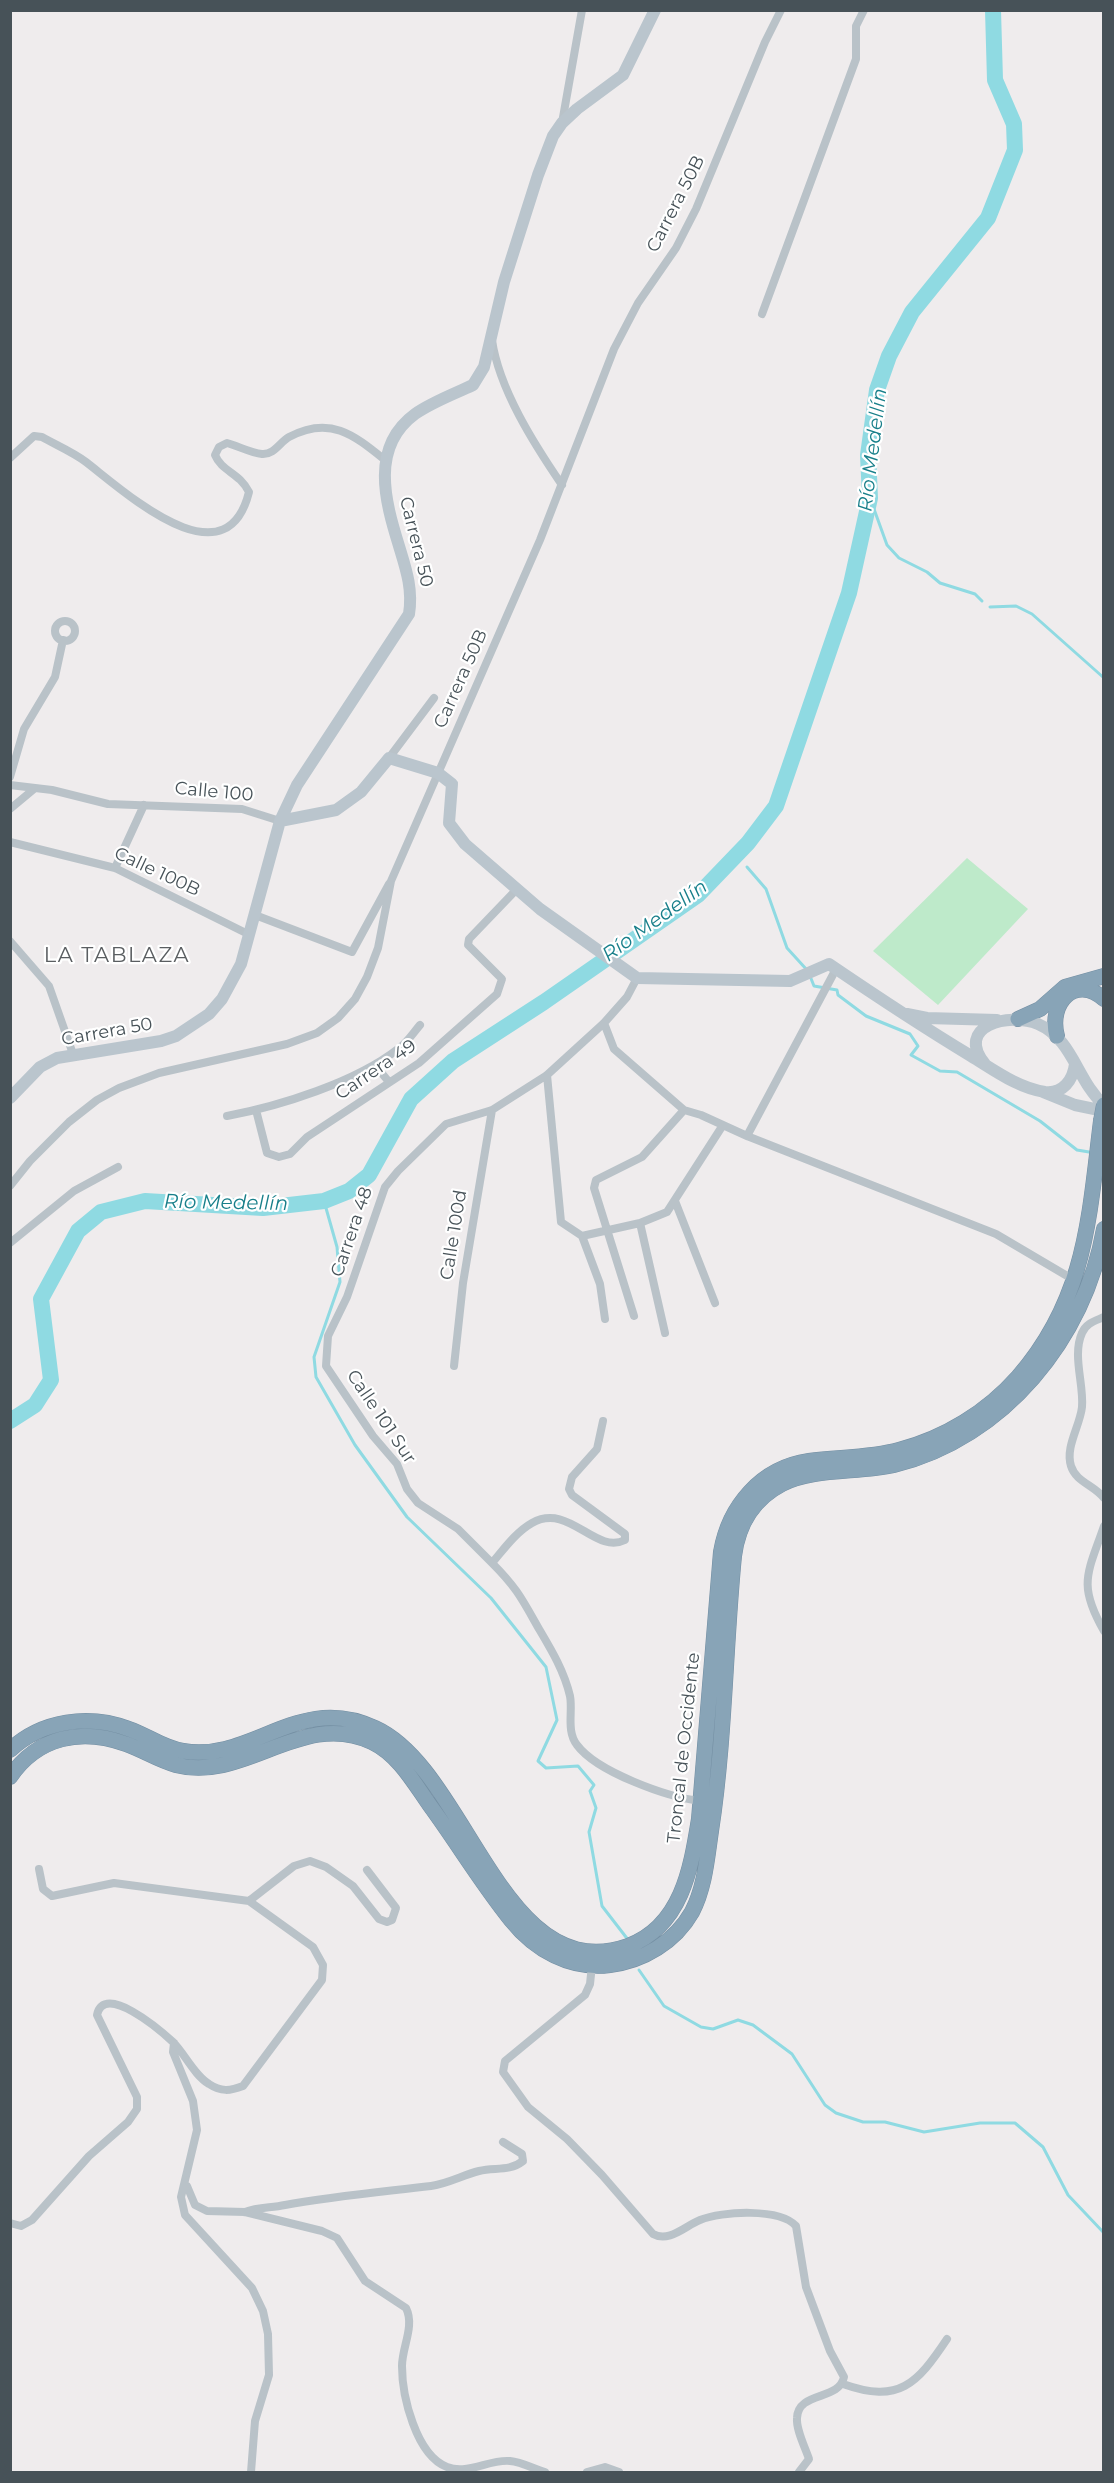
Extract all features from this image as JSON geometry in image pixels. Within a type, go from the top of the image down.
[{"type":"highway","points":[[1018,1019],[1040,1009],[1065,987],[1104,976]]},
{"type":"highway","points":[[1057,1036],[1053,1014],[1061,999],[1077,991],[1086,991],[1104,999]]},
{"type":"highway","name":"Troncal de Occidente","points":[[12,1749],[42,1730],[71,1721],[109,1723],[176,1749],[201,1753],[232,1748],[302,1721],[339,1718],[366,1724],[386,1733],[410,1752],[526,1918],[552,1940],[591,1951],[618,1949],[637,1942],[654,1931],[672,1912],[684,1888],[693,1855],[700,1801],[721,1552],[726,1528],[737,1506],[753,1487],[786,1467],[809,1461],[868,1456],[900,1450],[940,1435],[980,1412],[1018,1377],[1034,1356],[1063,1308],[1074,1280],[1087,1234],[1104,1105]]},
{"type":"highway","name":"Troncal de Occidente","points":[[10,1776],[29,1754],[48,1743],[72,1736],[103,1737],[175,1765],[196,1768],[237,1762],[309,1734],[335,1732],[358,1737],[374,1743],[402,1766],[510,1918],[530,1941],[563,1960],[592,1965],[624,1963],[650,1953],[678,1931],[697,1902],[702,1886],[715,1804],[735,1550],[740,1530],[753,1507],[772,1489],[796,1478],[868,1470],[904,1462],[949,1444],[993,1417],[1026,1388],[1062,1339],[1088,1286],[1104,1229]]},
{"type":"main road","name":"Carrera 50","points":[[10,1098],[40,1067],[57,1058],[161,1041],[196,1024],[209,1014],[228,989],[241,964],[250,935],[280,821],[297,785],[409,614],[412,597],[409,581],[390,518],[384,482],[385,460],[390,444],[402,426],[416,414],[473,384],[484,367],[498,302],[538,175],[562,123],[623,75],[655,10]]},
{"type":"main road","name":"Calle 100","points":[[280,821],[336,810],[361,792],[389,758]]},
{"type":"main road","points":[[389,758],[438,773],[452,784],[449,823],[454,832],[517,889],[637,978],[790,981],[829,964],[834,974],[1002,1075],[1102,1116]]},
{"type":"main road","points":[[895,1010],[927,1018],[1018,1019],[1038,1024],[1057,1036],[1104,1105]]},
{"type":"main road","points":[[986,1065],[981,1058],[977,1042],[984,1028],[999,1020]]},
{"type":"main road","points":[[1036,1089],[1054,1091],[1063,1088],[1070,1081],[1075,1064]]},
{"type":"street","points":[[562,123],[582,10]]},
{"type":"street","name":"Carrera 50B","points":[[10,1186],[30,1161],[69,1122],[97,1100],[119,1088],[159,1072],[287,1044],[317,1033],[338,1018],[355,999],[368,976],[378,948],[391,881],[540,540],[617,342],[638,303],[676,248],[696,209],[765,42],[781,10]]},
{"type":"street","points":[[762,314],[856,59],[856,26],[864,10]]},
{"type":"street","points":[[492,335],[495,358],[504,381],[539,451],[562,484]]},
{"type":"street","points":[[10,458],[34,436],[42,437],[86,462],[99,475],[159,516],[201,534],[212,534],[236,520],[246,506],[249,492],[242,479],[219,464],[215,455],[219,447],[227,443],[262,454],[271,452],[288,437],[328,428],[354,435],[385,460]]},
{"type":"street","points":[[10,777],[24,729],[55,677],[63,640]]},
{"type":"street","name":"Calle 100","points":[[389,758],[434,698]]},
{"type":"street","name":"Calle 100","points":[[10,785],[108,804],[242,809],[280,821]]},
{"type":"street","points":[[10,809],[34,789]]},
{"type":"street","points":[[115,868],[144,806]]},
{"type":"street","name":"Calle 100B","points":[[10,842],[115,868],[250,935]]},
{"type":"street","points":[[255,915],[352,952],[379,899],[391,881]]},
{"type":"street","name":"Carrera 49","points":[[256,1110],[267,1153],[279,1157],[290,1154],[307,1137],[418,1063],[497,994],[502,979],[468,945],[469,939],[517,889]]},
{"type":"street","points":[[10,941],[49,986],[73,1054]]},
{"type":"street","points":[[747,1136],[834,974]]},
{"type":"street","name":"Carrera 48","points":[[326,1366],[328,1336],[347,1297],[385,1187],[446,1124],[492,1110],[547,1075],[604,1023],[627,997],[637,978]]},
{"type":"street","points":[[604,1023],[614,1049],[684,1110],[996,1234],[1074,1280]]},
{"type":"street","name":"Carrera 49","points":[[227,1116],[256,1110],[375,1065],[400,1048],[420,1025]]},
{"type":"street","points":[[375,1065],[389,1082]]},
{"type":"street","points":[[547,1075],[561,1222],[582,1236],[600,1284],[604,1319]]},
{"type":"street","name":"Calle 100d","points":[[454,1366],[463,1283],[492,1110]]},
{"type":"street","points":[[634,1316],[594,1188],[596,1180],[642,1157],[684,1110]]},
{"type":"street","points":[[582,1236],[640,1223],[667,1212],[723,1125]]},
{"type":"street","points":[[10,1243],[74,1191],[118,1167]]},
{"type":"street","points":[[675,1201],[715,1303]]},
{"type":"street","points":[[640,1223],[665,1333]]},
{"type":"street","points":[[1104,1317],[1090,1323],[1081,1337],[1082,1407],[1070,1454],[1071,1466],[1077,1477],[1093,1487],[1104,1498]]},
{"type":"street","name":"Calle 101 Sur","points":[[326,1366],[351,1400],[373,1436],[397,1464],[407,1489],[417,1503],[458,1529],[492,1563]]},
{"type":"street","points":[[603,1421],[597,1449],[572,1477],[569,1489],[572,1496],[625,1534],[625,1540],[608,1543],[572,1523],[545,1517],[526,1527],[492,1563],[524,1599],[560,1663],[570,1698],[571,1730],[575,1743],[598,1761],[647,1788],[672,1797],[700,1801]]},
{"type":"street","points":[[1104,1526],[1087,1573],[1089,1598],[1104,1631]]},
{"type":"street","points":[[249,1901],[294,1866],[310,1861],[326,1867],[353,1886],[379,1919],[387,1922],[392,1920],[396,1908],[367,1870]]},
{"type":"street","points":[[10,2223],[21,2226],[32,2220],[89,2156],[128,2122],[137,2109],[137,2097],[97,2014],[99,2006],[112,2001],[151,2024],[174,2043],[206,2083],[220,2090],[231,2090],[243,2086],[322,1980],[323,1965],[313,1947],[249,1901],[114,1882],[52,1896],[43,1888],[39,1869]]},
{"type":"street","points":[[592,1965],[590,1984],[585,1995],[506,2061],[503,2072],[528,2107],[567,2139],[659,2238],[666,2238],[702,2219],[731,2214],[780,2215],[789,2218],[796,2226],[806,2287],[830,2351],[844,2377],[843,2384]]},
{"type":"street","points":[[174,2043],[174,2052],[193,2102],[197,2130],[181,2197],[185,2215],[252,2288],[263,2311],[268,2334],[268,2375],[255,2421],[251,2472]]},
{"type":"street","points":[[245,2212],[256,2208],[271,2208],[349,2193],[434,2186],[481,2171],[516,2166],[523,2160],[522,2154],[503,2142]]},
{"type":"street","points":[[184,2185],[200,2208],[245,2212],[322,2231],[337,2238],[365,2281],[406,2308],[409,2324],[402,2366],[411,2418],[423,2448],[430,2456],[448,2468],[456,2469],[510,2461],[545,2472]]},
{"type":"street","points":[[799,2472],[809,2459],[797,2420],[802,2404],[843,2384],[875,2393],[909,2385],[928,2367],[947,2339]]},
{"type":"street","points":[[587,2472],[606,2467],[619,2472]]},
{"type":"green space","points":[[967,858],[1028,909],[938,1005],[873,951]]},
{"type":"waterway","name":"Río Medellín","points":[[10,1421],[35,1405],[51,1380],[41,1299],[78,1231],[101,1212],[145,1201],[263,1208],[324,1201],[349,1191],[369,1175],[411,1099],[453,1061],[544,1002],[698,895],[748,843],[776,806],[849,593],[870,498],[868,455],[877,390],[889,356],[912,312],[988,218],[1015,150],[1014,124],[995,80],[993,10]]},
{"type":"waterway","points":[[870,498],[887,545],[899,558],[927,572],[940,583],[975,594],[982,601]]},
{"type":"waterway","points":[[990,607],[1016,606],[1032,614],[1104,678]]},
{"type":"waterway","points":[[747,867],[766,889],[787,948],[807,970]]},
{"type":"waterway","points":[[810,976],[814,986],[837,990],[838,995],[866,1016],[910,1034],[918,1046],[911,1055],[940,1071],[957,1072],[1040,1121],[1077,1150],[1089,1152]]},
{"type":"waterway","points":[[324,1201],[337,1247],[340,1282],[314,1357],[316,1377],[355,1445],[407,1517],[491,1598],[546,1667],[557,1720],[538,1761],[546,1768],[578,1766],[594,1785],[590,1791],[596,1808],[589,1832],[602,1906],[629,1941]]},
{"type":"waterway","points":[[639,1970],[664,2006],[701,2027],[713,2029],[738,2020],[753,2025],[792,2054],[825,2105],[836,2113],[863,2122],[885,2122],[924,2132],[980,2123],[1015,2123],[1043,2147],[1068,2195],[1104,2233]]},
{"type":"district","name":"LA TABLAZA","points":[[117,956]]}]
